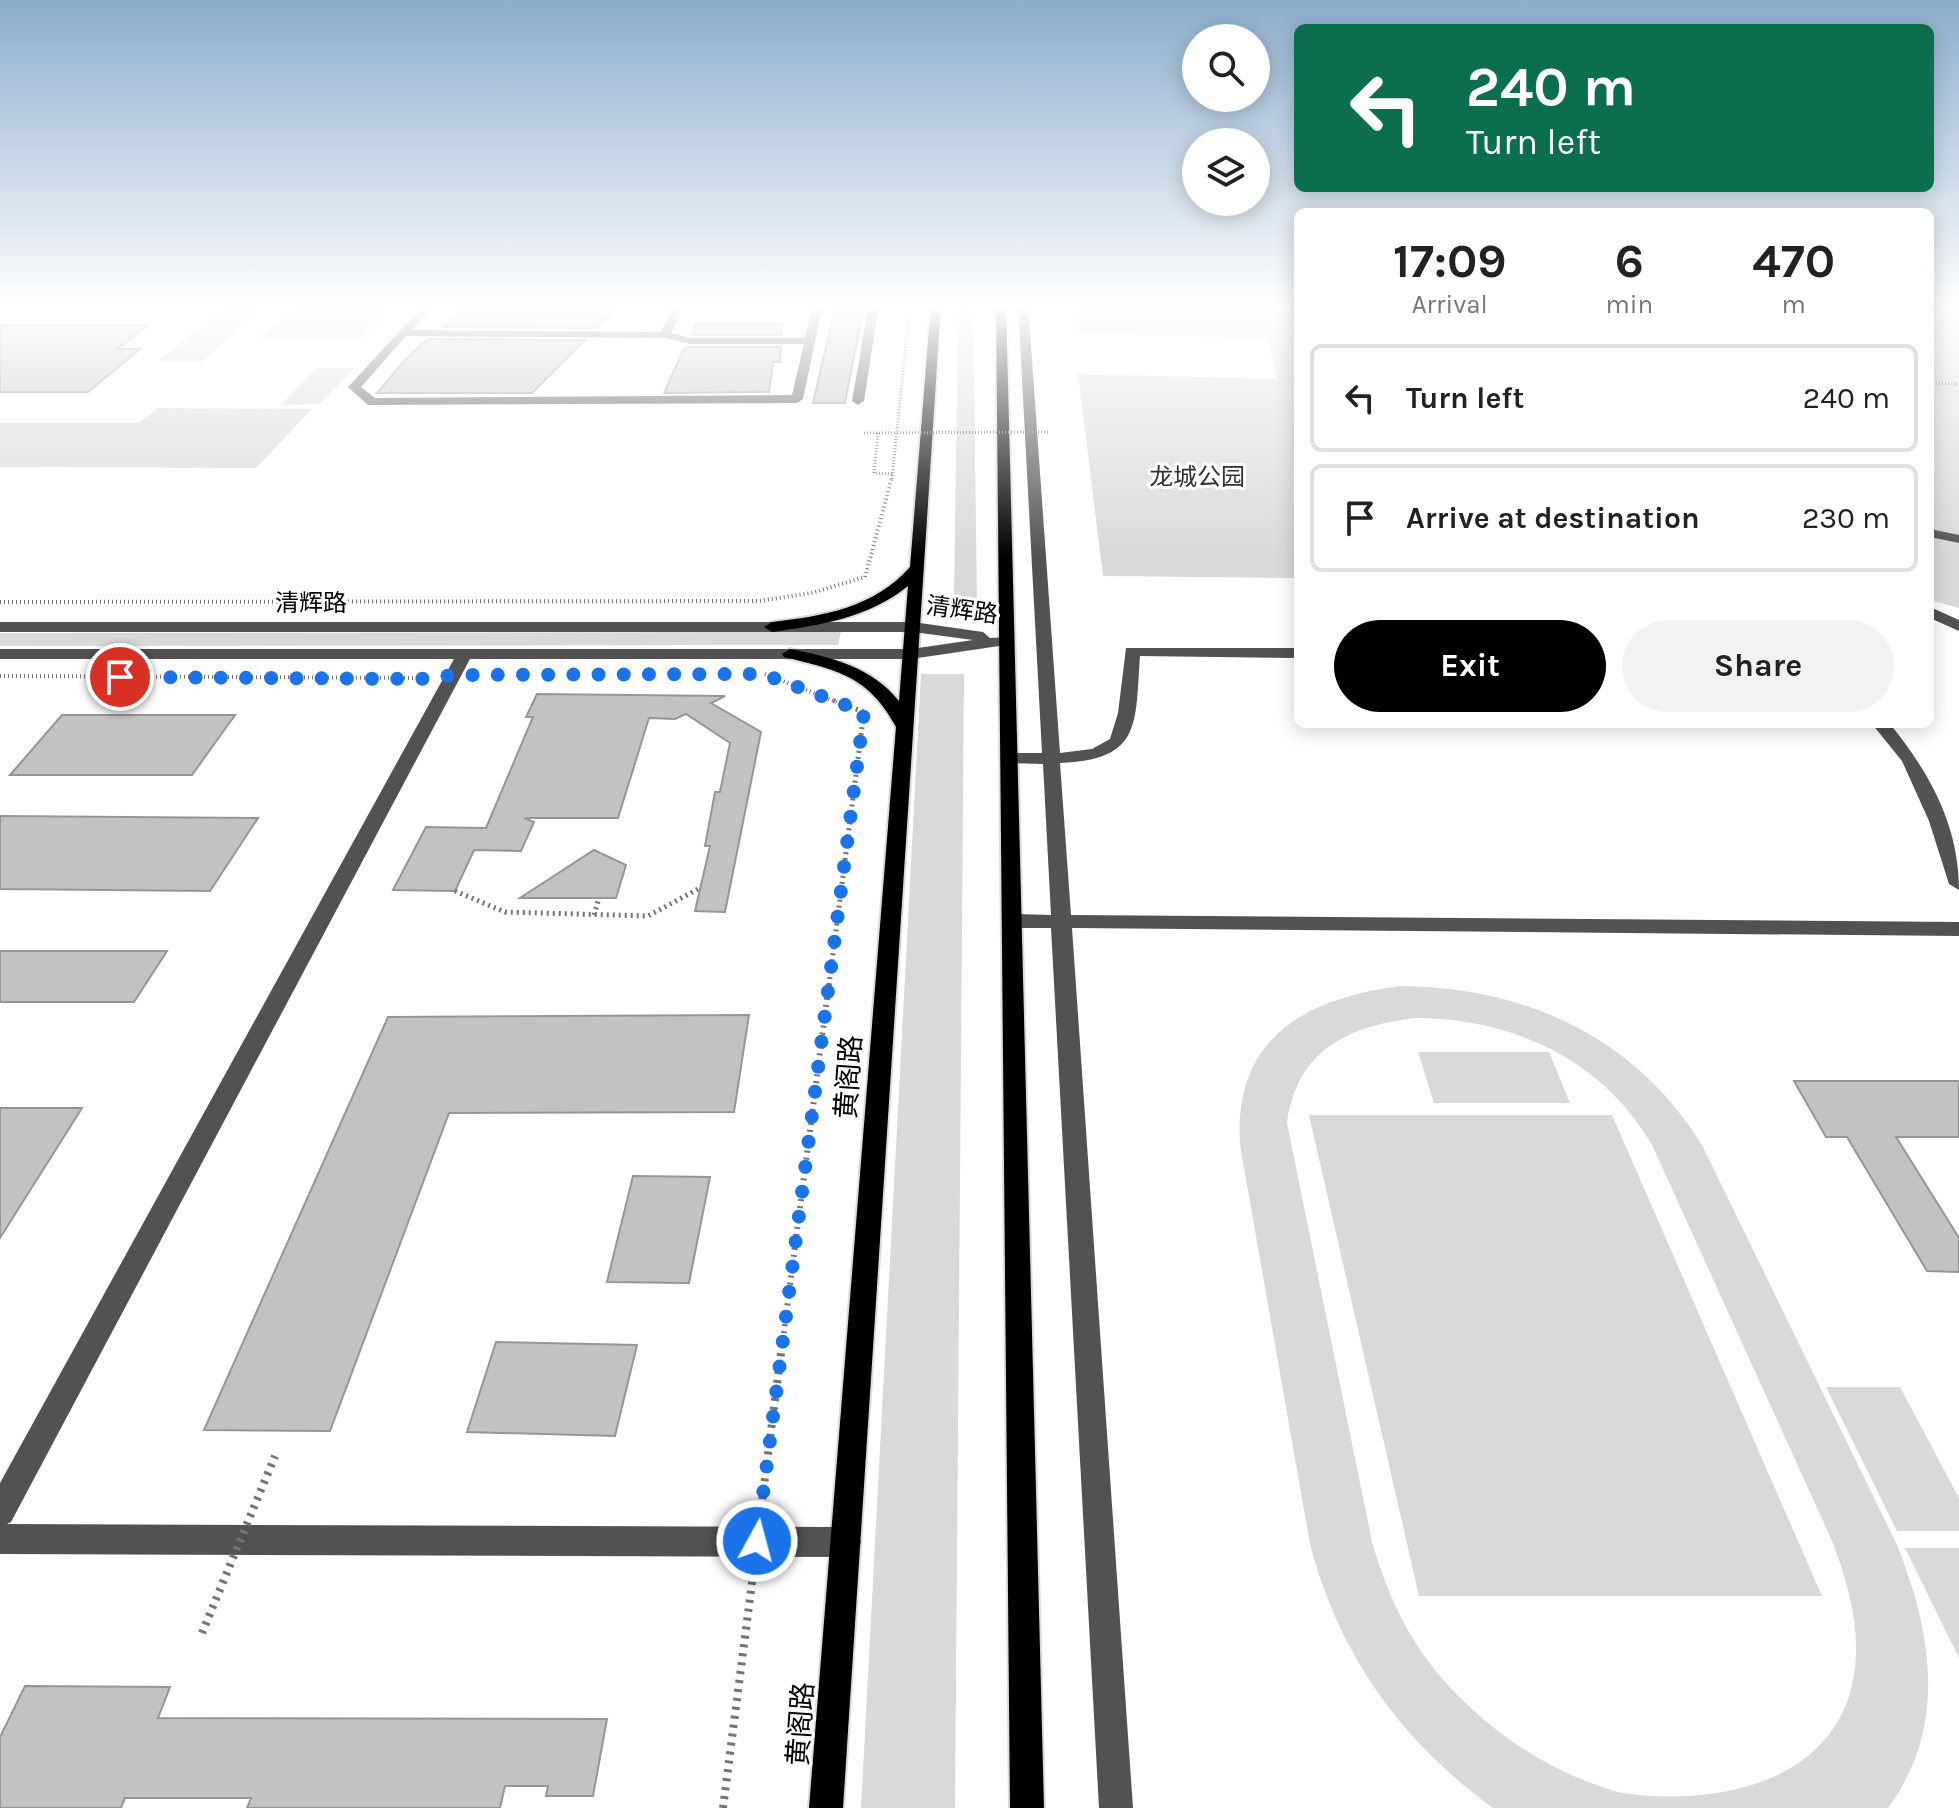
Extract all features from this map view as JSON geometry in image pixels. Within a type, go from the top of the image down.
[{"type":"main road","name":"黄阁路","points":[[826,1808],[930,388]]},
{"type":"main road","points":[[1002,388],[1027,1808]]},
{"type":"main road","points":[[772,627],[820,620],[860,608],[897,589],[917,567]]},
{"type":"main road","points":[[790,654],[822,660],[871,682],[899,710],[905,729]]},
{"type":"street","points":[[356,388],[372,402],[797,399],[799,388]]},
{"type":"street","points":[[858,401],[860,388]]},
{"type":"street","points":[[1028,388],[1116,1808]]},
{"type":"street","points":[[1934,534],[1959,539]]},
{"type":"street","name":"清辉路","points":[[0,627],[913,627],[1006,640]]},
{"type":"street","name":"清辉路","points":[[0,654],[460,664],[790,654],[911,654],[1006,640]]},
{"type":"street","points":[[1009,758],[1096,753],[1117,743],[1123,731],[1132,651],[1294,653]]},
{"type":"street","points":[[0,1512],[460,664]]},
{"type":"street","points":[[1884,728],[1910,760],[1938,821],[1959,884]]},
{"type":"street","points":[[1012,921],[1959,929]]},
{"type":"street","points":[[0,1539],[846,1542]]},
{"type":"path","points":[[0,602],[759,601],[811,593],[865,577],[893,474],[902,388]]},
{"type":"path","points":[[864,433],[1049,432]]},
{"type":"path","points":[[878,433],[874,473],[893,474]]},
{"type":"path","points":[[0,676],[420,679],[460,664]]},
{"type":"path","points":[[723,1808],[864,712],[763,674]]},
{"type":"path","points":[[455,891],[505,912],[648,916],[700,888]]},
{"type":"path","points":[[594,915],[599,898]]},
{"type":"path","points":[[202,1633],[275,1456]]},
{"type":"green space","points":[[297,388],[335,388],[319,404],[281,405]]},
{"type":"green space","points":[[957,388],[974,388],[977,604],[954,604]]},
{"type":"green space","name":"龙城公园","points":[[1080,388],[1294,388],[1294,578],[1103,576]]},
{"type":"green space","points":[[1934,388],[1959,388],[1959,608],[1934,601]]},
{"type":"green space","points":[[158,408],[312,409],[256,468],[0,467],[0,423],[139,423]]},
{"type":"green space","points":[[841,632],[838,645],[0,646],[0,633]]},
{"type":"green space","points":[[921,674],[964,674],[955,1808],[861,1808]]},
{"type":"green space","points":[[1401,986],[1491,996],[1534,1008],[1573,1025],[1610,1047],[1644,1075],[1675,1107],[1702,1145],[1897,1545],[1919,1612],[1928,1679],[1926,1712],[1920,1745],[1907,1777],[1888,1808],[1493,1808],[1460,1782],[1402,1724],[1356,1659],[1322,1584],[1310,1544],[1240,1145],[1241,1108],[1249,1077],[1263,1051],[1282,1030],[1306,1013],[1366,992]],"holes":[[[1415,1018],[1487,1026],[1552,1050],[1582,1068],[1609,1090],[1633,1116],[1653,1147],[1833,1543],[1855,1625],[1856,1654],[1849,1696],[1832,1730],[1807,1756],[1776,1776],[1740,1788],[1701,1795],[1661,1796],[1622,1793],[1565,1772],[1512,1742],[1465,1702],[1425,1657],[1394,1602],[1372,1542],[1287,1123],[1302,1077],[1314,1060],[1330,1046],[1348,1035],[1391,1022]]]},
{"type":"green space","points":[[1418,1052],[1549,1052],[1570,1103],[1434,1103]]},
{"type":"green space","points":[[1309,1115],[1612,1115],[1822,1596],[1419,1596]]},
{"type":"green space","points":[[1826,1387],[1900,1387],[1959,1498],[1959,1531],[1897,1531]]},
{"type":"green space","points":[[1905,1548],[1959,1548],[1959,1658]]},
{"type":"building","points":[[0,388],[92,388],[88,392],[0,392]]},
{"type":"building","points":[[381,388],[537,388],[532,393],[377,393]]},
{"type":"building","points":[[666,388],[769,388],[769,392],[664,393]]},
{"type":"building","points":[[816,388],[848,388],[845,403],[813,403]]},
{"type":"building","points":[[537,694],[725,696],[711,703],[761,732],[725,912],[695,911],[710,846],[705,846],[715,792],[720,792],[730,743],[686,714],[675,719],[649,718],[618,818],[524,818],[534,822],[521,851],[474,850],[455,891],[393,890],[426,827],[486,828],[533,717],[526,717]]},
{"type":"building","points":[[62,715],[235,715],[192,775],[10,775]]},
{"type":"building","points":[[0,816],[258,818],[210,891],[0,889]]},
{"type":"building","points":[[594,850],[626,865],[616,898],[520,898]]},
{"type":"building","points":[[0,951],[167,951],[134,1002],[0,1002]]},
{"type":"building","points":[[749,1015],[734,1112],[449,1113],[330,1431],[204,1430],[388,1017]]},
{"type":"building","points":[[1794,1081],[1959,1081],[1959,1137],[1896,1137],[1959,1238],[1959,1272],[1927,1271],[1847,1137],[1826,1137]]},
{"type":"building","points":[[0,1108],[82,1108],[0,1238]]},
{"type":"building","points":[[633,1176],[710,1177],[689,1283],[607,1282]]},
{"type":"building","points":[[496,1342],[637,1345],[615,1436],[467,1432]]},
{"type":"building","points":[[25,1686],[170,1687],[158,1718],[607,1719],[593,1796],[546,1796],[548,1786],[505,1786],[500,1808],[247,1808],[251,1798],[125,1798],[121,1808],[0,1808],[0,1737]]},
{"type":"route","points":[[120,677],[420,679],[455,675],[763,674],[864,712],[757,1541]]}]
